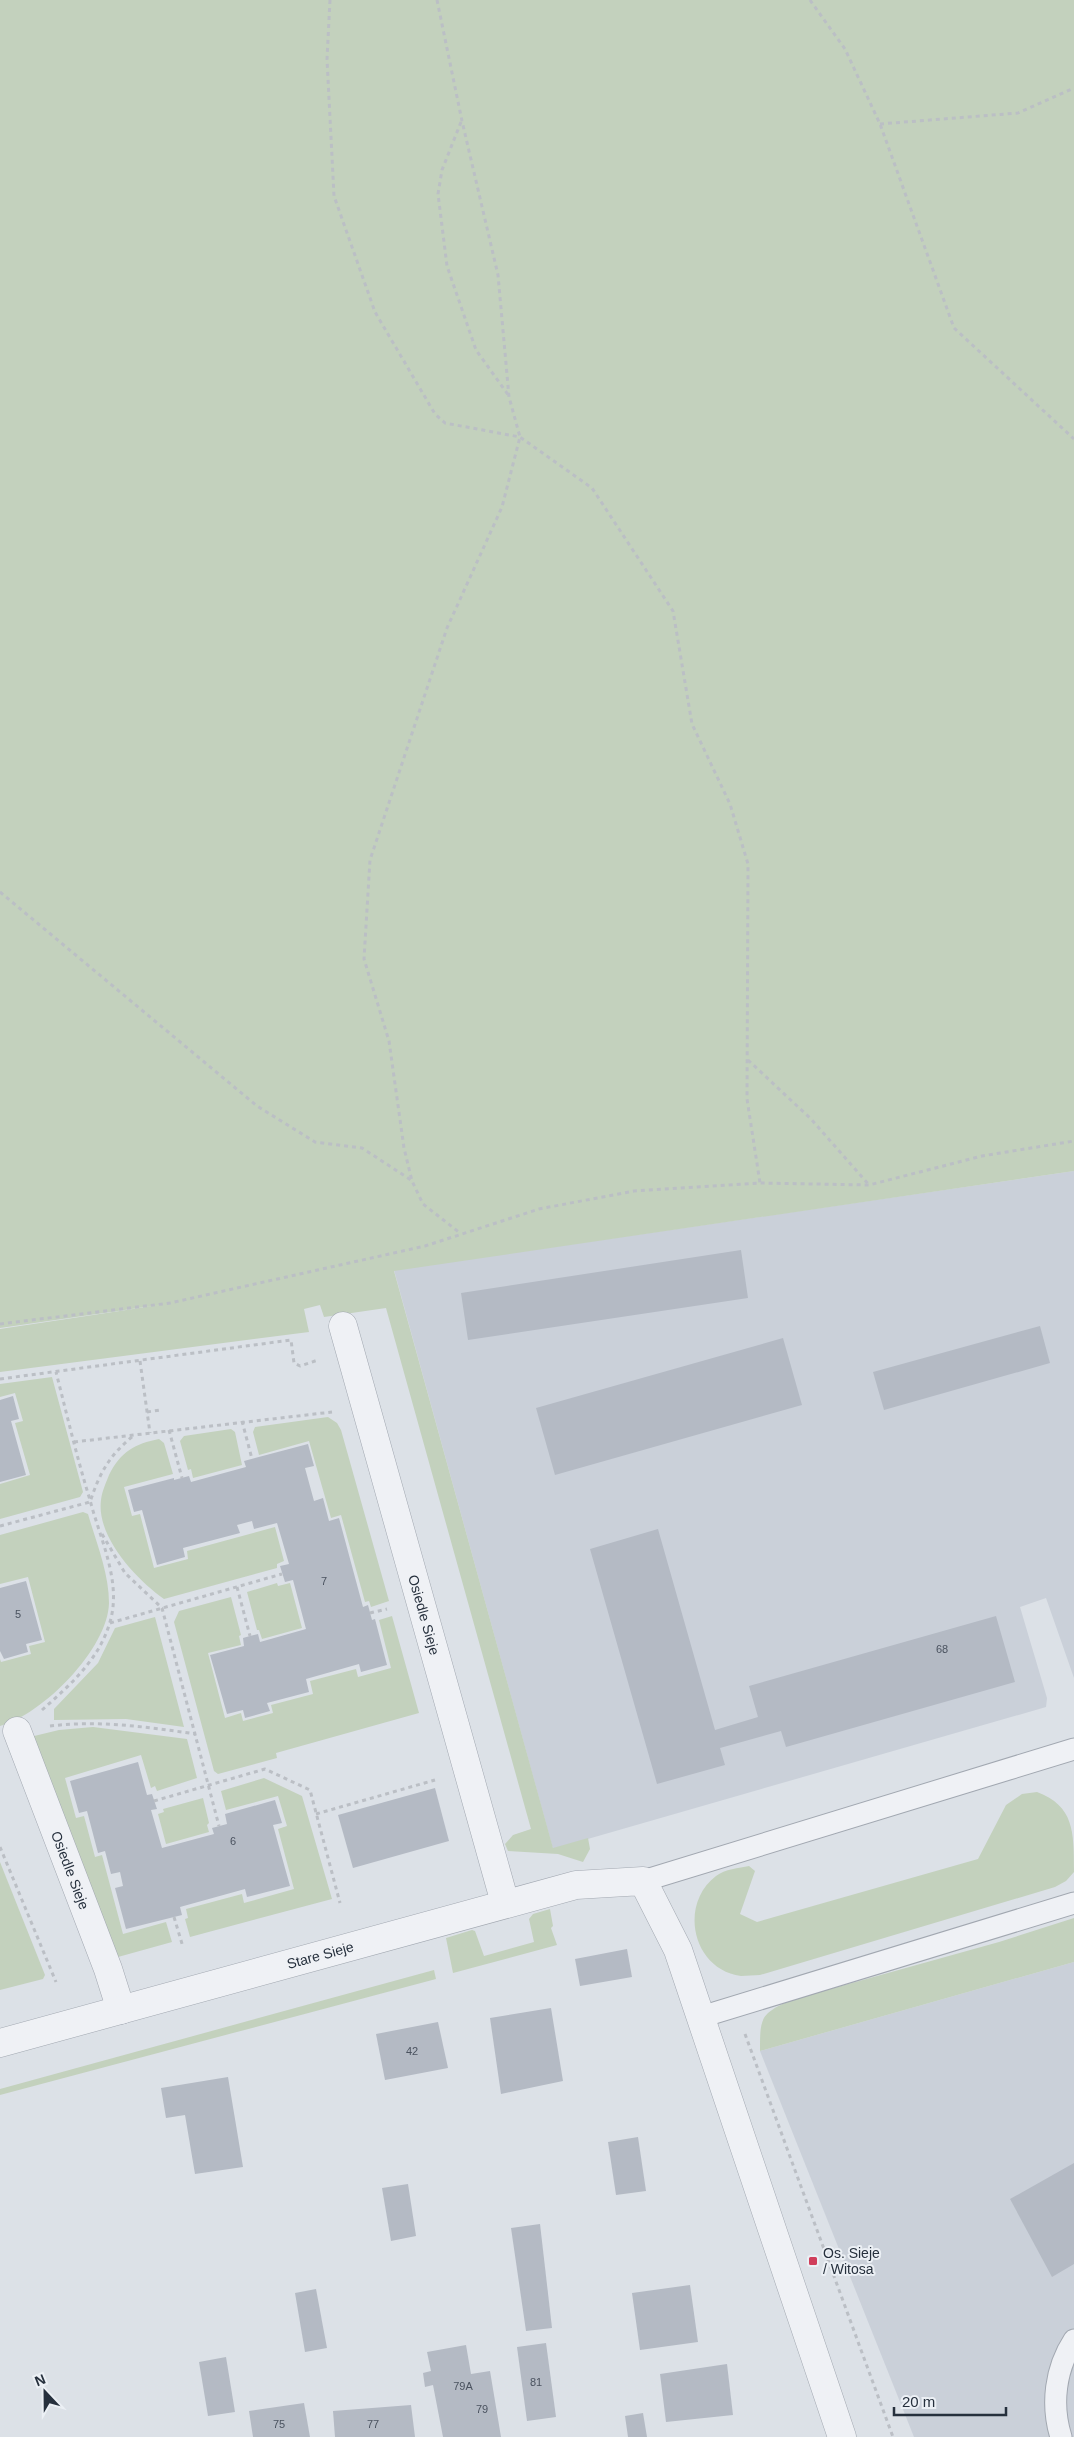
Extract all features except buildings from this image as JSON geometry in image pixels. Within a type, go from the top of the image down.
[{"type":"street","name":"Osiedle Sieje","points":[[343,1326],[505,1903]]},
{"type":"street","name":"Osiedle Sieje","points":[[17,1731],[108,1969],[121,2010]]},
{"type":"street","name":"Stare Sieje","points":[[0,2043],[576,1885],[643,1881]]},
{"type":"street","points":[[643,1881],[678,1950],[842,2437]]},
{"type":"lane","points":[[643,1881],[1074,1749]]},
{"type":"lane","points":[[701,2017],[1074,1903]]},
{"type":"lane","points":[[1061,2437],[1057,2425],[1056,2399],[1059,2370],[1074,2340]]},
{"type":"path","points":[[330,0],[327,59],[334,196],[375,312],[435,414],[445,423],[520,437],[592,488],[672,611],[692,724],[730,804],[748,864],[747,1099],[760,1183]]},
{"type":"path","points":[[437,0],[462,122],[498,275],[509,397],[520,437],[502,507],[447,628],[370,860],[364,959],[388,1041],[404,1148],[412,1181],[423,1204],[460,1233]]},
{"type":"path","points":[[810,0],[845,49],[880,124],[954,328],[1074,439]]},
{"type":"path","points":[[880,124],[1018,113],[1074,88]]},
{"type":"path","points":[[462,122],[442,170],[438,194],[448,266],[476,350],[509,397]]},
{"type":"path","points":[[0,892],[257,1106],[315,1142],[362,1148],[412,1181]]},
{"type":"path","points":[[748,1060],[811,1120],[869,1185]]},
{"type":"path","points":[[0,1324],[170,1303],[426,1246],[460,1233],[539,1209],[634,1191],[760,1183],[869,1185],[982,1156],[1074,1141]]},
{"type":"path","points":[[0,1379],[291,1340],[294,1363],[300,1366],[318,1361],[322,1354]]},
{"type":"path","points":[[140,1361],[150,1433]]},
{"type":"path","points":[[17,1731],[88,1666],[100,1646],[110,1623],[115,1602],[100,1530],[90,1502],[56,1372]]},
{"type":"path","points":[[146,1412],[160,1410]]},
{"type":"path","points":[[74,1442],[328,1411],[338,1414]]},
{"type":"path","points":[[242,1421],[252,1459]]},
{"type":"path","points":[[169,1430],[182,1478]]},
{"type":"path","points":[[90,1502],[105,1464],[116,1449],[133,1435]]},
{"type":"path","points":[[0,1526],[90,1502]]},
{"type":"path","points":[[100,1530],[125,1573],[162,1608],[219,1826]]},
{"type":"path","points":[[110,1623],[282,1574]]},
{"type":"path","points":[[237,1587],[250,1636]]},
{"type":"path","points":[[370,1613],[388,1608]]},
{"type":"path","points":[[17,1731],[97,1723],[135,1725],[196,1734]]},
{"type":"path","points":[[154,1801],[265,1769],[310,1790],[340,1903]]},
{"type":"path","points":[[316,1814],[436,1780]]},
{"type":"path","points":[[0,1847],[56,1982]]},
{"type":"path","points":[[174,1917],[183,1947]]},
{"type":"path","points":[[735,2006],[893,2437]]},
{"type":"shaded area","points":[[1074,1171],[1074,1678],[1046,1598],[1020,1607],[1047,1698],[1046,1707],[553,1849],[394,1270]]},
{"type":"shaded area","points":[[1074,1962],[1074,2437],[914,2437],[760,2051]]},
{"type":"green space","points":[[0,0],[1074,0],[1074,1171],[394,1271],[553,1848],[588,1838],[590,1849],[583,1862],[558,1854],[508,1851],[505,1844],[513,1835],[531,1829],[386,1308],[324,1317],[320,1305],[304,1309],[309,1332],[0,1372],[0,1329],[166,1304],[0,1328]]},
{"type":"green space","points":[[52,1377],[83,1492],[80,1497],[0,1519],[0,1484],[30,1475],[15,1423],[23,1421],[15,1393],[0,1397],[0,1384]]},
{"type":"green space","points":[[328,1417],[337,1423],[341,1430],[389,1601],[371,1607],[369,1601],[365,1602],[341,1515],[331,1518],[309,1441],[259,1455],[253,1432],[255,1427]]},
{"type":"green space","points":[[231,1429],[235,1432],[242,1465],[193,1478],[191,1469],[188,1470],[180,1441],[184,1436]]},
{"type":"green space","points":[[159,1439],[164,1443],[173,1474],[124,1487],[132,1516],[140,1514],[154,1568],[188,1559],[187,1551],[275,1527],[284,1561],[277,1564],[277,1568],[164,1599],[131,1569],[120,1556],[105,1528],[101,1514],[101,1500],[109,1475],[118,1460],[136,1446]]},
{"type":"green space","points":[[83,1512],[88,1514],[107,1580],[109,1603],[106,1621],[85,1659],[70,1678],[35,1709],[0,1726],[0,1659],[1,1662],[31,1654],[29,1646],[45,1642],[28,1577],[0,1584],[0,1535]]},
{"type":"green space","points":[[277,1583],[278,1586],[290,1583],[302,1628],[262,1639],[259,1630],[257,1630],[247,1592]]},
{"type":"green space","points":[[231,1597],[241,1635],[239,1636],[241,1645],[208,1653],[225,1718],[241,1713],[243,1721],[273,1713],[271,1705],[313,1694],[310,1681],[356,1669],[358,1677],[391,1668],[379,1620],[392,1616],[419,1713],[276,1753],[277,1758],[218,1774],[214,1771],[174,1622],[179,1611]]},
{"type":"green space","points":[[155,1617],[184,1727],[126,1719],[54,1720],[54,1709],[98,1663],[115,1628]]},
{"type":"green space","points":[[93,1727],[187,1739],[197,1778],[157,1791],[155,1786],[151,1788],[141,1755],[65,1778],[76,1818],[84,1816],[95,1857],[102,1855],[123,1934],[166,1922],[172,1942],[118,1957],[30,1737],[59,1730]]},
{"type":"green space","points":[[264,1778],[302,1796],[332,1899],[190,1937],[185,1919],[188,1918],[186,1909],[242,1894],[244,1903],[294,1889],[278,1829],[287,1826],[278,1796],[226,1810],[221,1791]]},
{"type":"green space","points":[[1037,1792],[1049,1798],[1065,1813],[1072,1832],[1074,1872],[1066,1881],[1055,1887],[760,1975],[741,1976],[725,1971],[712,1962],[702,1949],[696,1935],[697,1903],[704,1888],[716,1876],[724,1872],[749,1866],[755,1871],[740,1914],[757,1922],[978,1859],[1006,1805],[1022,1794]]},
{"type":"green space","points":[[203,1798],[209,1823],[207,1825],[209,1832],[166,1844],[158,1814],[164,1812],[163,1809]]},
{"type":"green space","points":[[0,1862],[45,1975],[43,1979],[0,1990]]},
{"type":"green space","points":[[550,1909],[553,1926],[551,1928],[557,1945],[453,1973],[446,1938],[472,1930],[475,1931],[484,1956],[534,1942],[529,1919],[533,1914]]},
{"type":"green space","points":[[1074,1918],[1074,1962],[760,2051],[760,2031],[764,2018],[773,2009],[791,2000],[999,1942]]},
{"type":"green space","points":[[434,1970],[436,1979],[0,2095],[0,2089]]},
{"type":"place","name":"Os. Sieje / Witosa","points":[[813,2261]]}]
